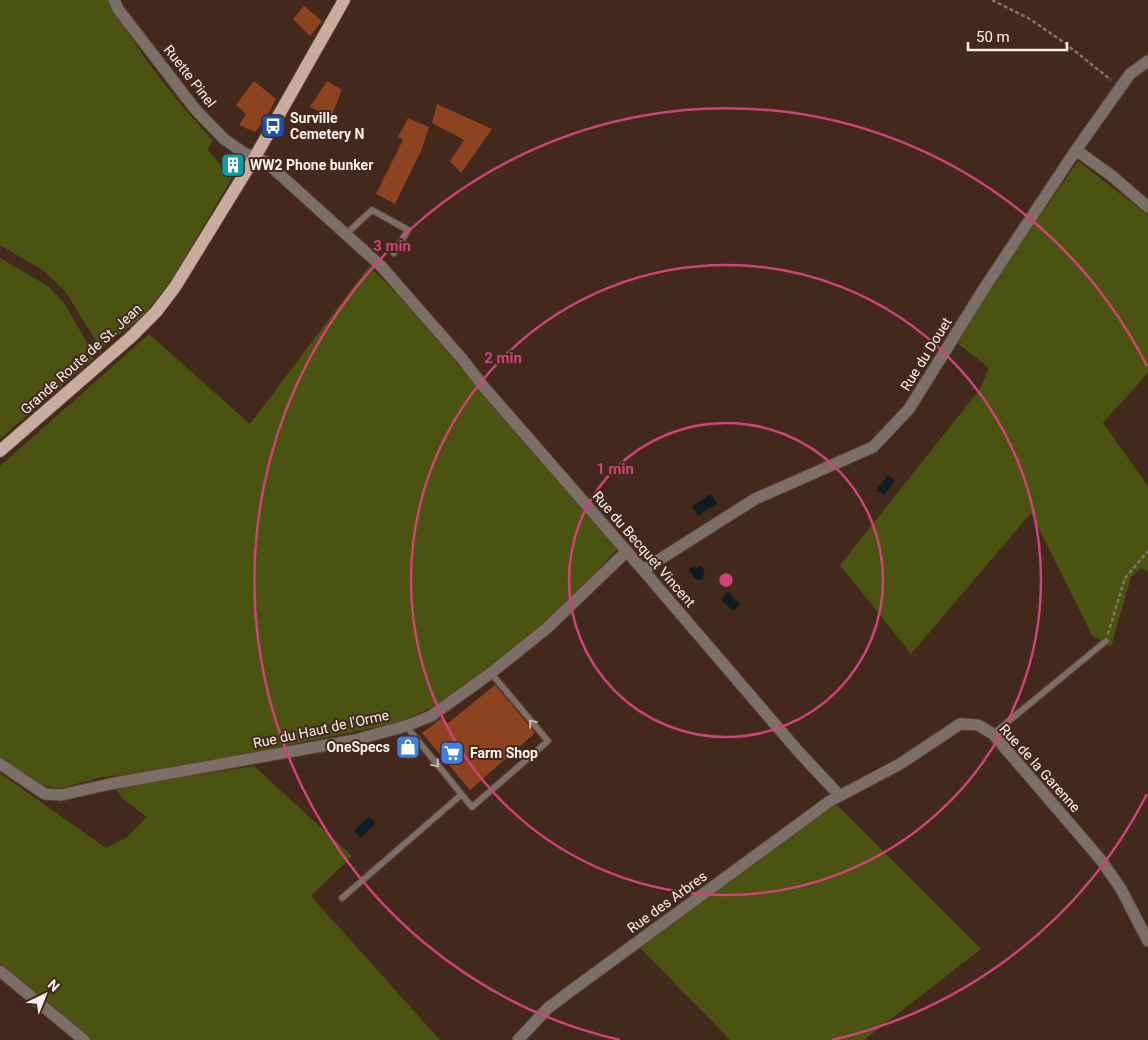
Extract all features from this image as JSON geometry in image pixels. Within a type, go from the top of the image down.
[{"type":"main road","name":"Grande Route de St. Jean","points":[[0,451],[131,337],[156,312],[175,287],[255,157],[344,0]]},
{"type":"street","name":"Ruette Pinel","points":[[114,0],[118,9],[195,109],[224,139],[244,153],[255,157]]},
{"type":"street","name":"Rue du Douet","points":[[643,570],[755,499],[873,447],[909,409],[985,287],[1076,150],[1130,74],[1148,60]]},
{"type":"street","points":[[1076,150],[1112,176],[1148,207]]},
{"type":"street","name":"Rue du Becquet Vincent","points":[[255,157],[266,162],[381,266],[798,751],[839,795]]},
{"type":"street","name":"Rue du Haut de l'Orme","points":[[0,764],[45,794],[61,795],[110,784],[355,740],[406,726],[431,716],[491,674],[547,628],[627,551]]},
{"type":"street","name":"Rue de la Garenne","points":[[839,795],[900,764],[960,724],[978,726],[993,734],[1101,860],[1121,889],[1148,941]]},
{"type":"street","name":"Rue des Arbres","points":[[518,1040],[548,1008],[839,795]]},
{"type":"street","points":[[0,971],[84,1040]]},
{"type":"lane","points":[[346,234],[372,210],[408,230],[394,253]]},
{"type":"lane","points":[[993,734],[1106,642]]},
{"type":"lane","points":[[406,726],[472,807],[548,741],[491,674]]},
{"type":"lane","points":[[342,898],[461,794]]},
{"type":"path","points":[[992,0],[1030,19],[1045,29],[1121,87]]},
{"type":"path","points":[[1106,642],[1126,578],[1148,551]]},
{"type":"green space","points":[[0,0],[109,0],[131,37],[156,73],[213,140],[208,150],[232,178],[171,281],[143,316],[101,349],[65,291],[44,271],[0,245]]},
{"type":"green space","points":[[1078,161],[1148,215],[1148,373],[1103,423],[1148,486],[1148,572],[1141,568],[1131,577],[1111,647],[1092,635],[1031,513],[911,654],[840,565],[980,389],[989,368],[957,343],[995,281]]},
{"type":"green space","points":[[0,258],[48,286],[64,303],[93,352],[93,359],[0,439]]},
{"type":"green space","points":[[369,266],[407,304],[506,422],[608,536],[617,549],[560,611],[489,669],[433,707],[397,723],[156,772],[102,777],[58,789],[36,783],[0,758],[0,466],[149,334],[250,424]]},
{"type":"green space","points":[[254,766],[352,856],[311,896],[440,1040],[90,1040],[0,963],[0,773],[106,848],[126,838],[147,817],[123,799],[115,788]]},
{"type":"green space","points":[[836,804],[981,949],[864,1040],[730,1040],[639,947]]},
{"type":"shaded area","points":[[888,475],[895,481],[884,495],[876,490]]},
{"type":"shaded area","points":[[711,494],[717,503],[714,508],[710,507],[698,516],[692,506]]},
{"type":"shaded area","points":[[693,566],[698,568],[700,566],[705,569],[702,580],[696,579],[691,574],[689,570]]},
{"type":"shaded area","points":[[728,592],[740,604],[733,611],[721,599]]},
{"type":"shaded area","points":[[368,817],[373,819],[375,824],[361,838],[354,831]]},
{"type":"building","points":[[304,6],[322,21],[310,36],[293,19]]},
{"type":"building","points":[[254,81],[276,99],[265,120],[255,132],[239,125],[246,114],[236,105]]},
{"type":"building","points":[[327,81],[342,90],[331,117],[310,107]]},
{"type":"building","points":[[437,104],[492,129],[461,173],[450,161],[464,140],[432,123]]},
{"type":"building","points":[[408,118],[429,127],[422,149],[395,204],[376,194],[403,140],[398,137]]},
{"type":"building","points":[[495,685],[535,733],[470,790],[422,733],[442,718],[447,724]]},
{"type":"place","name":"Surville Cemetery N","points":[[273,126]]},
{"type":"place","name":"WW2 Phone bunker","points":[[233,165]]},
{"type":"place","name":"OneSpecs","points":[[408,747]]},
{"type":"place","name":"Farm Shop","points":[[452,753]]}]
